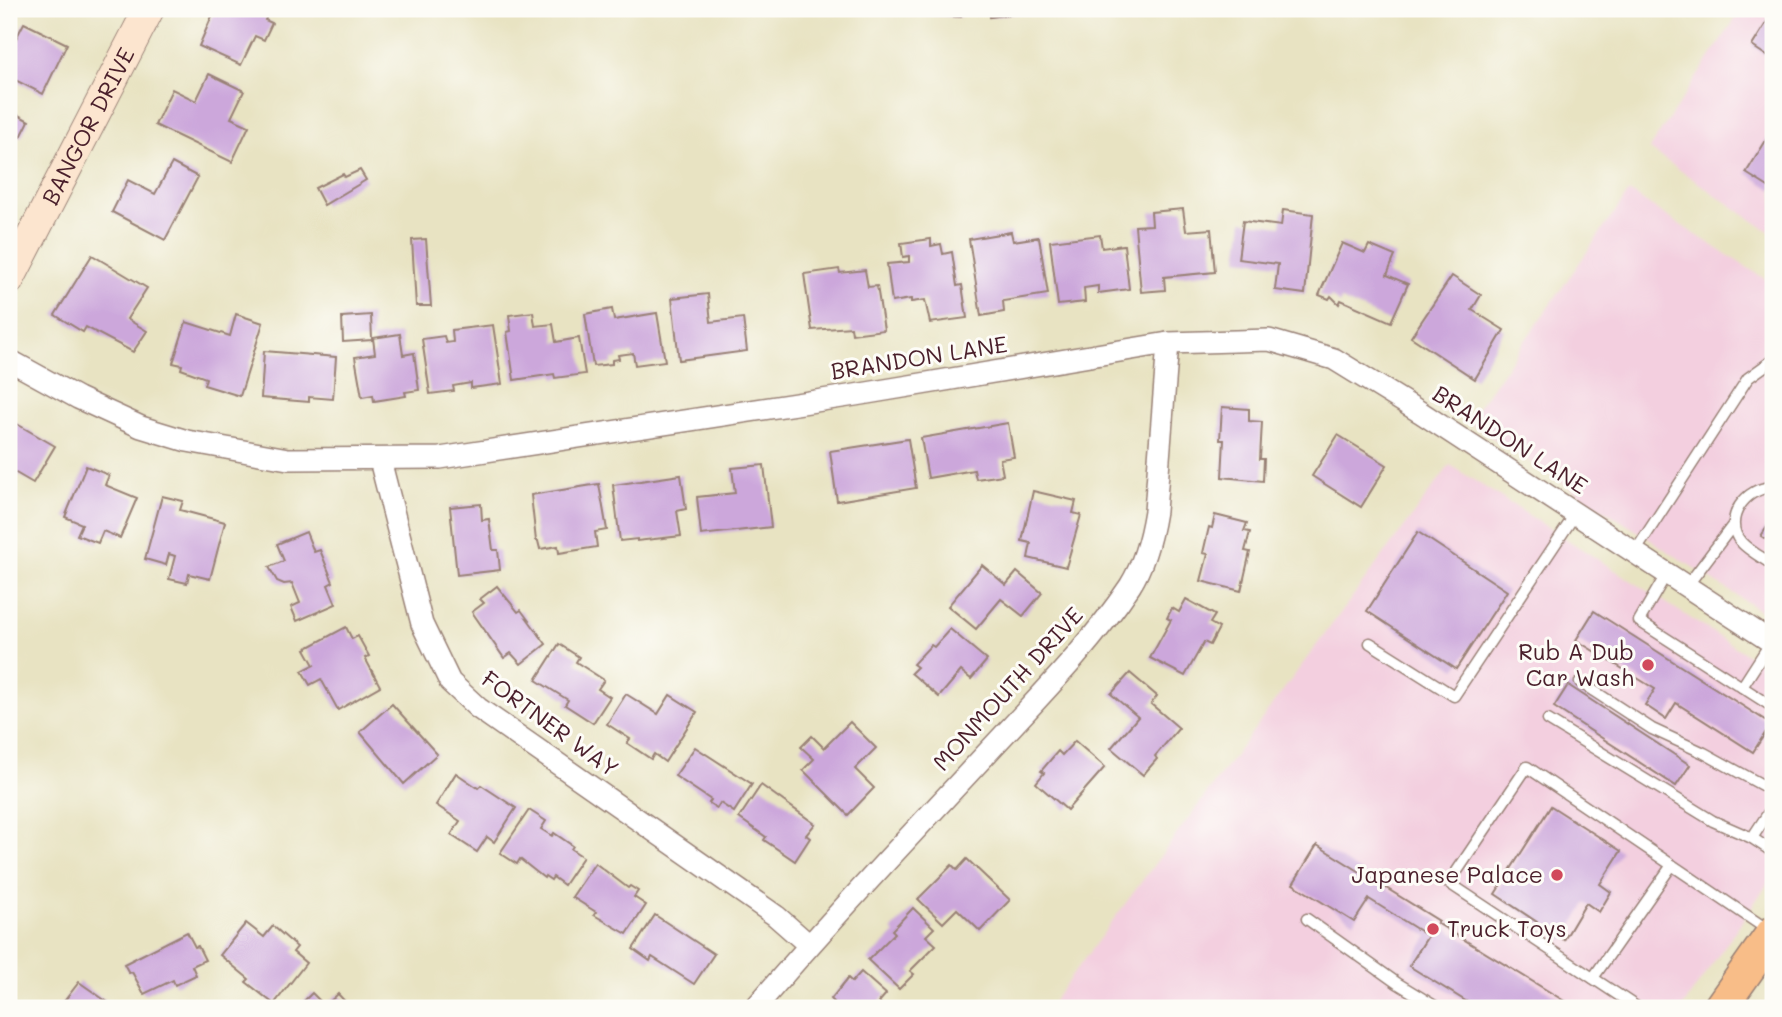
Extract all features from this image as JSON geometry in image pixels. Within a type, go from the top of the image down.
[{"type":"main road","points":[[1720,1008],[1773,934]]},
{"type":"street","name":"BANGOR DRIVE","points":[[9,280],[149,9]]},
{"type":"street","name":"BRANDON LANE","points":[[9,360],[78,398],[141,427],[187,441],[288,459],[380,460],[440,458],[855,395],[1168,343],[1269,340],[1334,359],[1772,642]]},
{"type":"street","name":"MONMOUTH DRIVE","points":[[755,1008],[809,945],[1050,685],[1132,584],[1151,536],[1155,510],[1168,343]]},
{"type":"street","name":"FORTNER WAY","points":[[380,460],[422,624],[450,682],[478,708],[776,915],[809,945]]},
{"type":"lane","points":[[1635,552],[1748,378],[1773,360]]},
{"type":"lane","points":[[1687,586],[1733,525],[1737,510],[1749,494],[1767,487],[1773,488]]},
{"type":"lane","points":[[1370,643],[1454,696],[1576,513]]},
{"type":"lane","points":[[1733,525],[1739,540],[1773,565]]},
{"type":"lane","points":[[1667,573],[1639,621],[1773,707]]},
{"type":"lane","points":[[1742,687],[1772,642]]},
{"type":"lane","points":[[1580,682],[1652,729],[1704,752],[1773,791]]},
{"type":"lane","points":[[1548,720],[1713,821],[1752,838],[1773,852]]},
{"type":"lane","points":[[1638,1008],[1449,883],[1527,766],[1773,934]]},
{"type":"lane","points":[[1752,838],[1773,806]]},
{"type":"lane","points":[[1593,978],[1672,865]]},
{"type":"lane","points":[[1307,919],[1397,983],[1438,1008]]},
{"type":"shaded area","points":[[1742,9],[1773,9],[1773,234],[1649,149]]},
{"type":"shaded area","points":[[1629,192],[1773,284],[1773,619],[1468,422]]},
{"type":"shaded area","points":[[1450,465],[1773,671],[1773,876],[1682,1008],[1048,1008]]},
{"type":"building","points":[[215,9],[270,9],[265,20],[272,23],[264,40],[255,36],[241,65],[199,46]]},
{"type":"building","points":[[889,9],[962,9],[961,17],[888,12]]},
{"type":"building","points":[[989,9],[1041,9],[1041,10],[990,17]]},
{"type":"building","points":[[1773,12],[1773,60],[1752,46]]},
{"type":"building","points":[[24,23],[67,44],[43,94],[9,77],[9,52]]},
{"type":"building","points":[[209,74],[244,91],[231,118],[249,126],[232,162],[155,125],[172,89],[196,101]]},
{"type":"building","points":[[9,110],[29,121],[21,137],[17,135],[9,151]]},
{"type":"building","points":[[1773,129],[1773,190],[1746,173]]},
{"type":"building","points":[[172,163],[198,177],[165,240],[112,212],[128,180],[155,194]]},
{"type":"building","points":[[360,170],[366,180],[324,205],[315,188],[343,174],[345,177]]},
{"type":"building","points":[[1183,209],[1186,231],[1211,229],[1215,272],[1164,277],[1165,290],[1141,292],[1135,226],[1152,225],[1151,212]]},
{"type":"building","points":[[1283,210],[1313,214],[1305,294],[1275,290],[1278,264],[1238,259],[1243,221],[1281,226]]},
{"type":"building","points":[[1011,232],[1013,241],[1039,237],[1048,294],[1003,301],[1004,312],[981,316],[969,239]]},
{"type":"building","points":[[1100,235],[1102,248],[1124,245],[1129,289],[1098,293],[1098,286],[1084,288],[1085,302],[1058,305],[1050,241]]},
{"type":"building","points":[[426,239],[431,306],[416,306],[412,240]]},
{"type":"building","points":[[931,239],[931,246],[941,244],[943,254],[952,252],[957,286],[962,285],[967,318],[930,323],[925,300],[892,302],[887,264],[909,262],[909,256],[903,257],[901,243]]},
{"type":"building","points":[[1342,243],[1365,253],[1369,245],[1395,256],[1387,275],[1408,284],[1391,322],[1341,300],[1339,304],[1331,296],[1329,299],[1319,295]]},
{"type":"building","points":[[92,255],[147,288],[127,319],[147,331],[133,352],[86,327],[83,332],[55,315]]},
{"type":"building","points":[[839,269],[840,273],[865,270],[868,287],[877,286],[884,330],[852,334],[851,327],[812,330],[804,274]]},
{"type":"building","points":[[1452,276],[1481,295],[1472,310],[1504,330],[1475,379],[1411,337]]},
{"type":"building","points":[[708,294],[711,322],[743,318],[747,351],[679,360],[672,298]]},
{"type":"building","points":[[612,309],[614,320],[657,313],[665,361],[635,365],[633,353],[618,355],[619,359],[612,360],[612,364],[593,366],[585,314]]},
{"type":"building","points":[[533,312],[535,326],[553,324],[556,342],[579,338],[585,374],[555,378],[554,374],[514,380],[507,332],[511,331],[509,315]]},
{"type":"building","points":[[236,314],[263,323],[240,396],[204,385],[206,378],[181,369],[182,365],[173,363],[186,322],[230,336]]},
{"type":"building","points":[[371,315],[372,340],[343,342],[342,317]]},
{"type":"building","points":[[493,325],[502,384],[471,388],[471,383],[453,386],[454,391],[430,394],[422,339],[444,336],[446,343],[453,342],[452,330]]},
{"type":"building","points":[[400,334],[403,355],[414,353],[419,390],[405,392],[406,396],[374,401],[373,395],[362,397],[355,357],[375,354],[373,338]]},
{"type":"building","points":[[264,351],[336,357],[333,399],[309,397],[309,402],[261,398]]},
{"type":"building","points":[[1222,407],[1249,409],[1249,421],[1262,422],[1260,459],[1264,459],[1263,481],[1222,477]]},
{"type":"building","points":[[10,420],[55,446],[33,483],[9,469]]},
{"type":"building","points":[[1008,423],[1014,457],[1000,459],[1003,475],[976,479],[974,470],[928,478],[921,438]]},
{"type":"building","points":[[1338,435],[1387,465],[1361,507],[1312,476]]},
{"type":"building","points":[[908,439],[916,488],[837,501],[830,451]]},
{"type":"building","points":[[764,465],[771,527],[701,535],[697,497],[735,493],[732,468]]},
{"type":"building","points":[[86,466],[109,475],[105,485],[137,498],[120,538],[103,531],[98,543],[77,535],[82,524],[65,517]]},
{"type":"building","points":[[681,475],[686,509],[677,511],[681,536],[620,541],[613,485]]},
{"type":"building","points":[[599,484],[607,530],[595,532],[597,547],[559,553],[558,546],[540,549],[536,541],[531,495]]},
{"type":"building","points":[[1033,491],[1076,501],[1073,513],[1081,515],[1066,567],[1028,558],[1031,543],[1022,541]]},
{"type":"building","points":[[162,496],[183,501],[180,510],[225,522],[210,579],[189,574],[187,583],[169,579],[175,556],[169,554],[166,565],[145,559]]},
{"type":"building","points":[[481,504],[482,520],[489,519],[493,550],[498,550],[500,570],[457,575],[450,507]]},
{"type":"building","points":[[1215,515],[1247,523],[1244,531],[1250,532],[1245,551],[1250,552],[1241,591],[1201,581],[1208,554],[1203,553],[1209,527],[1212,528]]},
{"type":"building","points":[[1773,518],[1773,544],[1761,536]]},
{"type":"building","points":[[306,532],[314,552],[320,550],[333,582],[328,585],[336,604],[297,621],[291,607],[300,603],[292,583],[277,581],[269,567],[284,561],[277,544]]},
{"type":"building","points":[[1418,532],[1507,591],[1456,669],[1367,611]]},
{"type":"building","points":[[982,565],[1006,585],[1017,572],[1042,593],[1023,616],[1001,599],[976,629],[948,606]]},
{"type":"building","points":[[497,586],[518,612],[521,610],[546,644],[521,664],[511,653],[504,658],[472,612],[484,603],[480,599]]},
{"type":"building","points":[[1186,599],[1215,615],[1210,623],[1219,628],[1210,645],[1204,642],[1185,676],[1150,658],[1171,620],[1167,618],[1172,608],[1179,612]]},
{"type":"building","name":"Rub A Dub Car Wash","points":[[1594,611],[1771,724],[1753,752],[1676,703],[1666,719],[1645,705],[1655,689],[1576,640]]},
{"type":"building","points":[[346,627],[352,639],[358,636],[369,656],[365,658],[380,686],[338,710],[321,679],[310,685],[302,671],[314,665],[305,649]]},
{"type":"building","points":[[950,629],[987,660],[971,679],[961,671],[939,697],[911,673],[917,667],[913,664]]},
{"type":"building","points":[[559,644],[579,657],[576,662],[604,680],[598,689],[610,697],[593,723],[565,705],[568,700],[536,680]]},
{"type":"building","points":[[1130,673],[1157,696],[1151,704],[1179,728],[1143,775],[1111,748],[1138,717],[1111,694]]},
{"type":"building","name":"Rub A Dub Car Wash","points":[[1568,685],[1690,765],[1676,786],[1554,707]]},
{"type":"building","points":[[626,694],[658,714],[670,695],[697,712],[665,762],[654,754],[651,759],[627,743],[630,739],[607,724]]},
{"type":"building","points":[[392,704],[437,754],[404,784],[360,732]]},
{"type":"building","points":[[850,722],[876,748],[855,769],[874,788],[848,815],[803,770],[814,759],[801,747],[812,736],[824,748]]},
{"type":"building","points":[[1075,741],[1105,767],[1067,810],[1036,783],[1044,773],[1041,771],[1058,751],[1062,755]]},
{"type":"building","points":[[695,747],[752,784],[734,812],[720,803],[717,808],[709,803],[711,800],[675,776]]},
{"type":"building","points":[[456,773],[478,788],[481,785],[516,808],[494,842],[487,837],[477,852],[451,835],[460,821],[436,805]]},
{"type":"building","points":[[761,785],[815,824],[806,835],[810,838],[795,861],[764,840],[766,837],[739,818]]},
{"type":"building","points":[[1551,806],[1621,851],[1600,884],[1611,892],[1599,912],[1586,903],[1564,940],[1495,894]]},
{"type":"building","points":[[529,810],[546,821],[541,829],[552,836],[554,833],[583,857],[564,885],[553,877],[551,880],[545,876],[544,878],[520,859],[517,864],[500,853]]},
{"type":"building","name":"Truck Toys","points":[[1317,845],[1566,1002],[1563,1008],[1477,1008],[1409,966],[1428,936],[1369,899],[1354,922],[1293,884]]},
{"type":"building","points":[[967,859],[1010,900],[980,931],[957,909],[943,923],[918,899],[952,865],[957,870]]},
{"type":"building","points":[[595,863],[628,888],[630,886],[638,891],[634,897],[646,905],[627,934],[594,915],[596,912],[572,897]]},
{"type":"building","points":[[913,908],[934,928],[926,936],[936,945],[910,971],[914,974],[899,989],[868,960],[895,933],[892,930]]},
{"type":"building","points":[[655,915],[714,954],[694,984],[652,957],[650,961],[633,949]]},
{"type":"building","points":[[246,923],[264,937],[273,926],[297,947],[293,952],[306,963],[274,1004],[246,982],[249,979],[220,955]]},
{"type":"building","points":[[187,932],[205,960],[192,966],[196,975],[175,985],[173,980],[144,994],[132,972],[129,973],[124,964]]},
{"type":"building","points":[[861,972],[886,994],[879,1002],[881,1004],[878,1008],[828,1008],[834,1002],[831,999],[848,978],[852,982]]},
{"type":"building","points":[[79,982],[116,1008],[59,1008]]},
{"type":"building","points":[[312,993],[325,1006],[338,994],[351,1008],[297,1008]]},
{"type":"place","name":"Rub A Dub Car Wash","points":[[1648,665]]},
{"type":"place","name":"Japanese Palace","points":[[1557,875]]},
{"type":"place","name":"Truck Toys","points":[[1433,929]]}]
